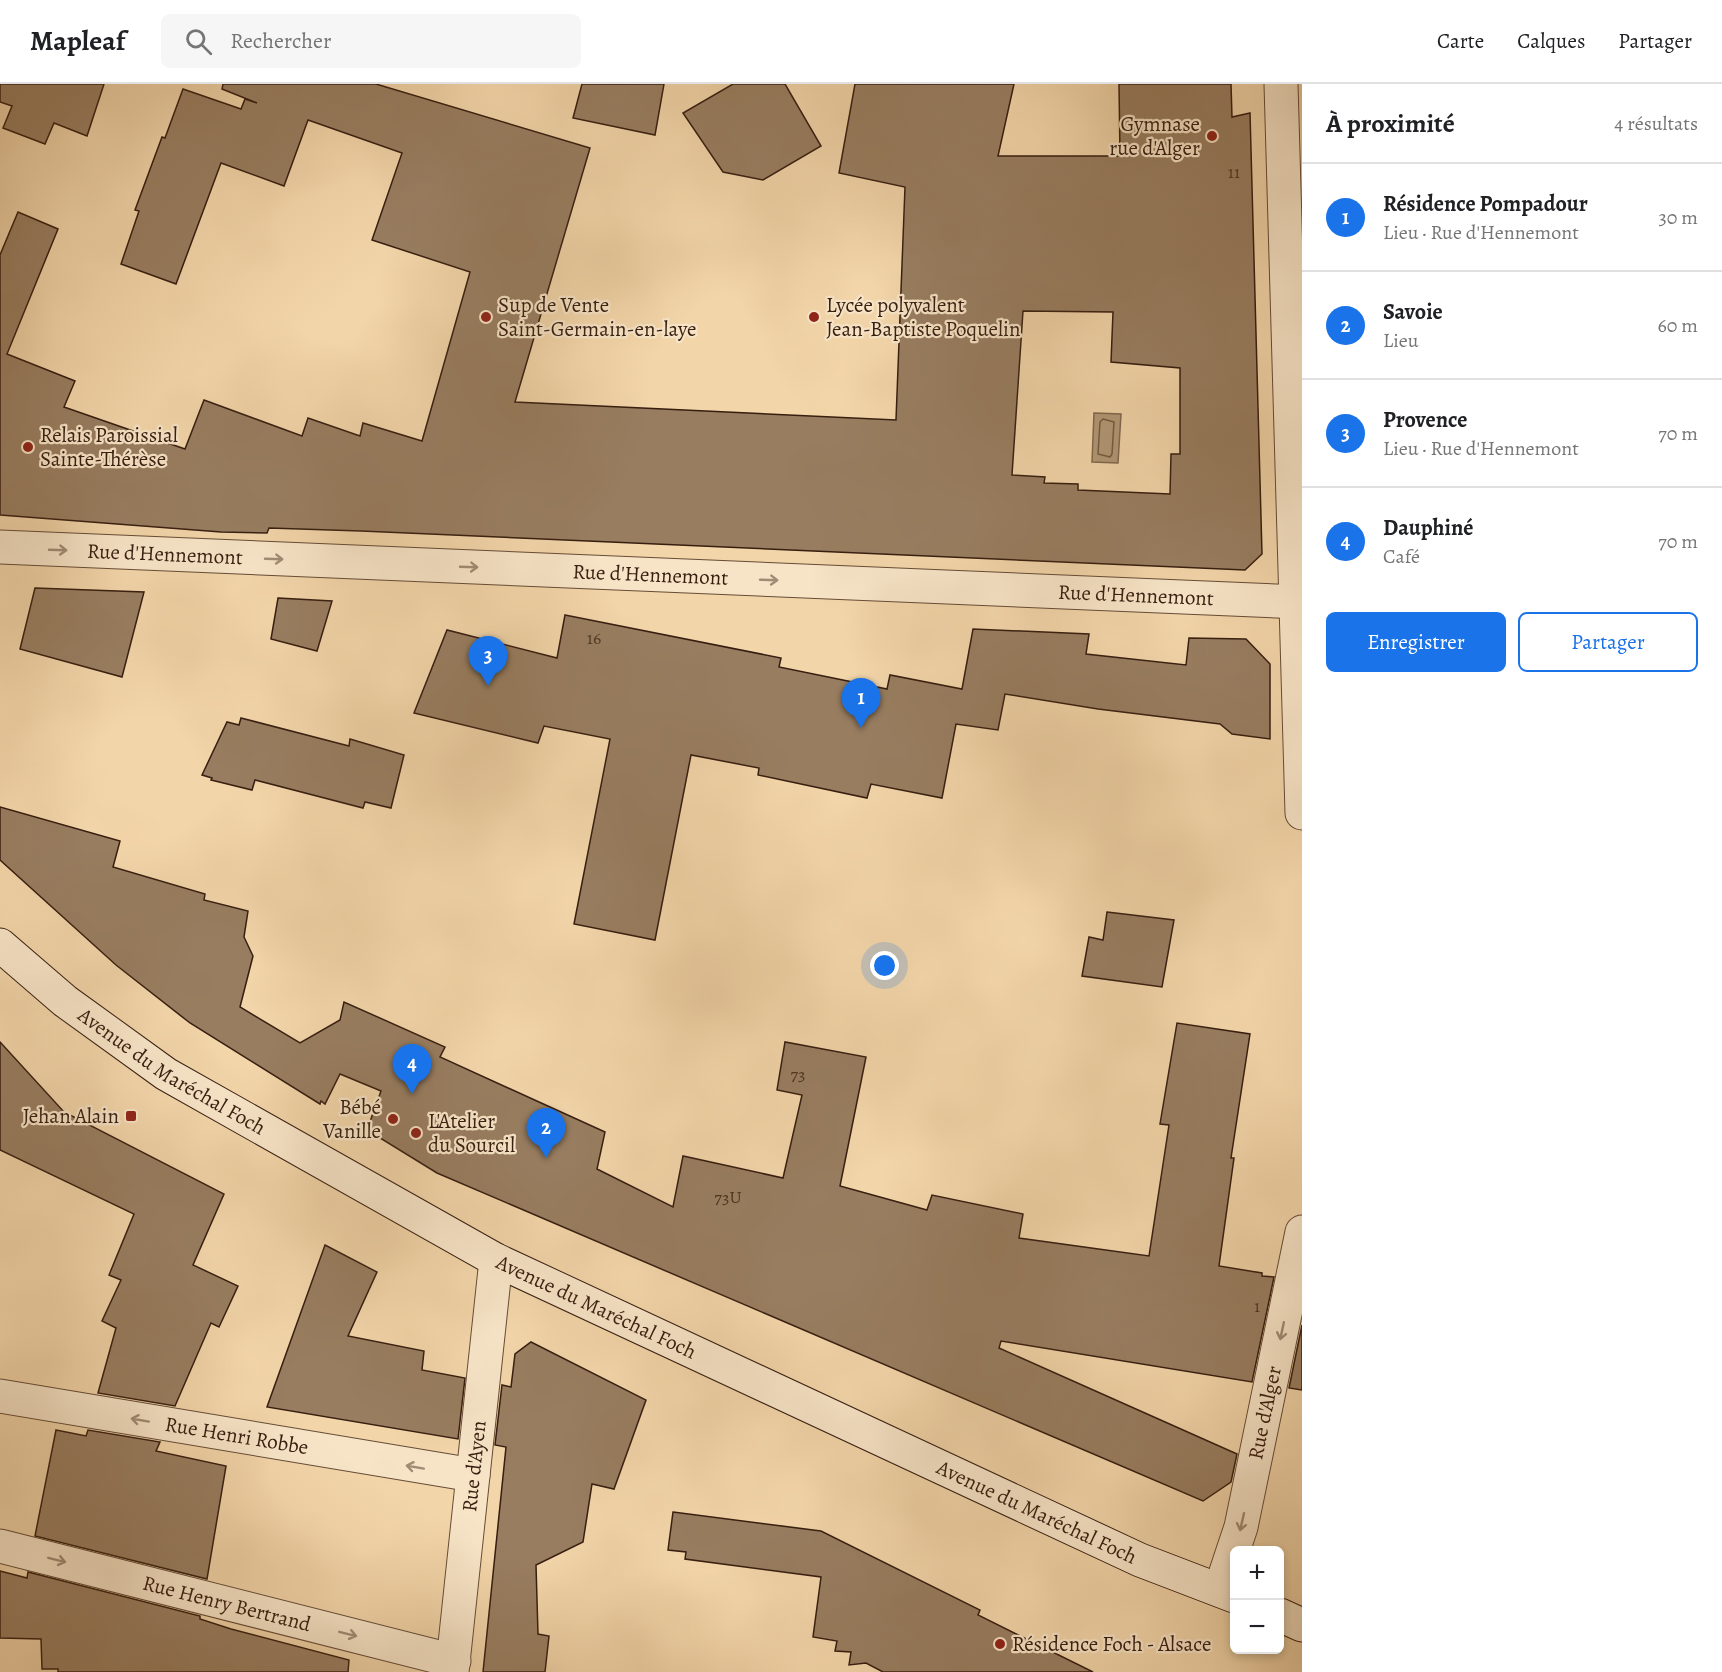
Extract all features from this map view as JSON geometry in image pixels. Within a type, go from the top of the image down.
[{"type":"street","points":[[1281,84],[1299,602],[1302,813]]},
{"type":"street","name":"Rue d'Hennemont","points":[[0,547],[1299,602]]},
{"type":"street","name":"Avenue du Maréchal Foch","points":[[0,945],[65,1001],[166,1074],[495,1260],[1140,1560],[1227,1593]]},
{"type":"street","name":"Rue d'Alger","points":[[1227,1593],[1302,1232]]},
{"type":"street","name":"Rue d'Ayen","points":[[453,1666],[495,1260]]},
{"type":"street","name":"Rue Henri Robbe","points":[[0,1396],[473,1475]]},
{"type":"street","name":"Rue Henry Bertrand","points":[[0,1546],[453,1666]]},
{"type":"street","points":[[1284,1617],[1302,1625]]},
{"type":"water","points":[[1094,413],[1121,414],[1118,463],[1092,462]]},
{"type":"building","points":[[0,84],[104,84],[87,136],[54,123],[45,144],[3,128],[12,106],[0,102]]},
{"type":"building","name":"Lycée polyvalent Jean-Baptiste Poquelin","points":[[223,84],[376,84],[590,148],[515,402],[896,420],[905,187],[839,173],[855,84],[1014,84],[998,156],[1120,156],[1119,84],[1231,84],[1232,117],[1250,113],[1262,554],[1245,570],[361,531],[269,528],[267,533],[221,532],[0,515],[0,255],[18,212],[58,229],[7,354],[75,381],[64,407],[185,449],[204,400],[302,436],[308,418],[360,436],[363,423],[422,441],[470,272],[372,240],[402,153],[308,120],[284,186],[221,163],[176,284],[121,264],[139,211],[135,210],[162,137],[165,138],[183,89],[241,109],[245,99],[257,103],[222,89]],"holes":[[[1023,311],[1113,312],[1111,362],[1180,368],[1180,454],[1171,454],[1170,494],[1078,490],[1078,484],[1044,483],[1045,477],[1012,475]]]},
{"type":"building","points":[[582,84],[664,84],[655,135],[573,118]]},
{"type":"building","points":[[733,84],[785,84],[821,146],[763,180],[723,172],[683,113]]},
{"type":"building","points":[[35,588],[144,592],[122,677],[20,649]]},
{"type":"building","points":[[278,598],[332,601],[317,651],[271,639]]},
{"type":"building","points":[[565,615],[781,658],[779,667],[887,689],[890,675],[962,689],[973,629],[1089,634],[1086,654],[1186,665],[1189,638],[1246,639],[1270,664],[1270,739],[1232,734],[1220,724],[1098,709],[1005,694],[998,730],[956,724],[942,798],[871,784],[867,798],[758,775],[759,768],[691,755],[655,940],[574,924],[610,739],[544,726],[538,743],[414,713],[447,630],[557,658]]},
{"type":"building","points":[[241,718],[349,746],[350,739],[404,755],[391,808],[365,802],[363,808],[255,780],[252,790],[211,780],[212,778],[202,775],[227,722],[239,725]]},
{"type":"building","points":[[0,807],[120,841],[113,867],[205,894],[204,900],[248,911],[244,937],[253,956],[240,1007],[300,1043],[340,1020],[344,1002],[445,1047],[440,1057],[605,1132],[597,1169],[673,1207],[683,1156],[783,1178],[802,1095],[777,1090],[785,1042],[866,1057],[840,1186],[927,1210],[932,1195],[1023,1214],[1019,1238],[1149,1256],[1169,1125],[1160,1124],[1177,1023],[1250,1034],[1231,1158],[1234,1158],[1219,1266],[1274,1277],[1252,1382],[1001,1341],[999,1348],[1237,1454],[1231,1482],[1203,1501],[437,1173],[367,1130],[381,1091],[340,1074],[325,1104],[321,1101],[320,1104],[190,1023],[116,965],[0,860]]},
{"type":"building","points":[[1107,912],[1174,920],[1162,987],[1082,976],[1089,937],[1103,940]]},
{"type":"building","points":[[0,1042],[64,1112],[224,1194],[193,1265],[238,1286],[219,1327],[211,1323],[175,1406],[98,1393],[116,1328],[102,1321],[121,1280],[109,1275],[134,1214],[0,1150]]},
{"type":"building","points":[[325,1245],[377,1272],[348,1336],[424,1351],[422,1370],[465,1378],[458,1439],[267,1407]]},
{"type":"building","points":[[1302,1325],[1302,1390],[1289,1388]]},
{"type":"building","points":[[531,1342],[646,1400],[614,1489],[592,1484],[583,1542],[536,1565],[538,1634],[549,1636],[545,1672],[483,1672],[506,1447],[495,1445],[502,1385],[511,1387],[515,1354]]},
{"type":"building","points":[[56,1430],[86,1436],[88,1430],[160,1442],[156,1451],[226,1466],[207,1579],[35,1536]]},
{"type":"building","points":[[673,1512],[821,1531],[980,1610],[978,1615],[1093,1672],[883,1672],[866,1663],[849,1665],[851,1652],[835,1651],[837,1641],[813,1637],[821,1577],[685,1559],[686,1552],[668,1550]]},
{"type":"building","points":[[0,1571],[27,1578],[28,1572],[200,1616],[200,1619],[231,1629],[349,1660],[348,1672],[58,1672],[58,1669],[42,1669],[41,1639],[0,1638]]},
{"type":"place","name":"Gymnase rue d'Alger","points":[[1212,136]]},
{"type":"place","name":"Sup de Vente Saint-Germain-en-laye","points":[[486,317]]},
{"type":"place","name":"Lycée polyvalent Jean-Baptiste Poquelin","points":[[814,317]]},
{"type":"place","name":"Relais Paroissial Sainte-Thérèse","points":[[28,447]]},
{"type":"place","name":"Provence","points":[[488,686]]},
{"type":"place","name":"Résidence Pompadour","points":[[861,728]]},
{"type":"place","name":"Dauphiné","points":[[412,1094]]},
{"type":"place","name":"Jehan Alain","points":[[131,1116]]},
{"type":"place","name":"Bébé Vanille","points":[[393,1119]]},
{"type":"place","name":"L'Atelier du Sourcil","points":[[416,1133]]},
{"type":"place","name":"Savoie","points":[[546,1158]]},
{"type":"place","name":"Résidence Foch - Alsace","points":[[1000,1644]]}]
